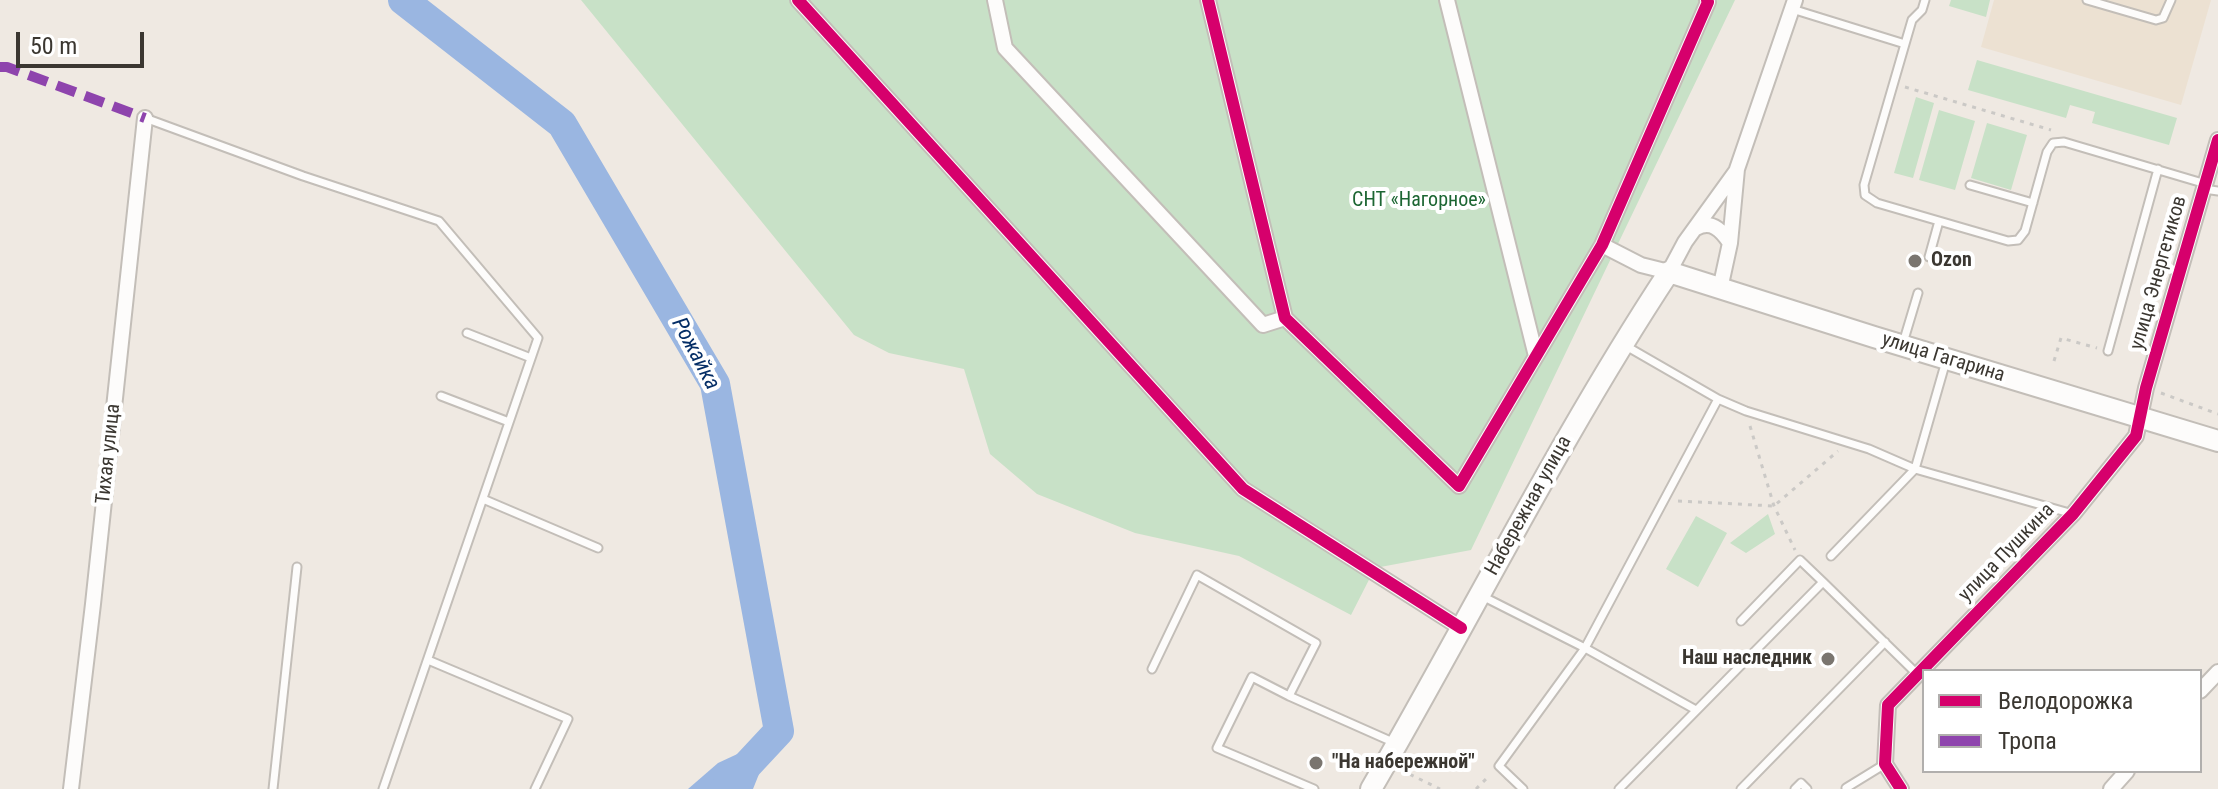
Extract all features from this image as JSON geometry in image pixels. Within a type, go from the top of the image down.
[{"type":"street","points":[[798,0],[1243,489],[1461,628]]},
{"type":"street","points":[[995,0],[1005,48],[1263,325],[1285,318]]},
{"type":"street","points":[[1208,0],[1285,318],[1459,486],[1602,245],[1707,0]]},
{"type":"street","points":[[1447,0],[1536,356]]},
{"type":"street","name":"Набережная улица","points":[[1720,289],[1730,243],[1737,169],[1793,5]]},
{"type":"street","name":"Тихая улица","points":[[71,789],[145,118]]},
{"type":"street","name":"улица Энергетиков","points":[[2141,417],[2146,388],[2209,188],[2218,140]]},
{"type":"street","name":"Набережная улица","points":[[1371,789],[1622,344],[1685,242],[1737,169]]},
{"type":"street","points":[[1696,228],[1709,224],[1724,233],[1730,243]]},
{"type":"street","points":[[1602,245],[1641,265],[1669,272]]},
{"type":"street","name":"улица Гагарина","points":[[1669,272],[2218,441]]},
{"type":"street","name":"улица Пушкина","points":[[1885,764],[1888,705],[2073,514],[2136,436],[2141,417]]},
{"type":"street","points":[[2202,689],[2218,672]]},
{"type":"street","points":[[1885,764],[1901,789]]},
{"type":"street","points":[[2111,789],[2125,773]]},
{"type":"lane","points":[[1925,0],[1922,10],[1912,20],[1864,185],[1865,195],[1877,203],[2008,241],[2018,240],[2025,231],[2047,152],[2053,143],[2064,142],[2158,169],[2209,188]]},
{"type":"lane","points":[[2087,0],[2156,20],[2163,18],[2171,0]]},
{"type":"lane","points":[[1793,5],[1905,44]]},
{"type":"lane","points":[[145,118],[303,176],[439,221],[538,338],[383,789]]},
{"type":"lane","points":[[2108,351],[2158,169]]},
{"type":"lane","points":[[1970,185],[2033,203]]},
{"type":"lane","points":[[1929,257],[1939,221]]},
{"type":"lane","points":[[1903,346],[1918,293]]},
{"type":"lane","points":[[467,333],[531,358]]},
{"type":"lane","points":[[1622,344],[1718,399],[1746,411],[1869,449],[1915,469],[2073,514]]},
{"type":"lane","points":[[1831,556],[1915,469],[1946,359]]},
{"type":"lane","points":[[441,396],[509,422]]},
{"type":"lane","points":[[1523,789],[1499,766],[1585,648],[1718,399]]},
{"type":"lane","points":[[483,499],[598,548]]},
{"type":"lane","points":[[1741,621],[1800,560],[1917,674]]},
{"type":"lane","points":[[273,789],[297,567]]},
{"type":"lane","points":[[1152,669],[1197,575],[1316,643],[1289,696]]},
{"type":"lane","points":[[1619,789],[1823,582]]},
{"type":"lane","points":[[1480,595],[1585,648],[1696,710]]},
{"type":"lane","points":[[1741,789],[1885,642]]},
{"type":"lane","points":[[428,660],[568,719],[535,789]]},
{"type":"lane","points":[[1314,789],[1217,748],[1252,677],[1392,753]]},
{"type":"lane","points":[[1846,788],[1885,764]]},
{"type":"lane","points":[[1795,789],[1801,783],[1807,789]]},
{"type":"path","points":[[1893,83],[2047,128],[2053,131],[2053,143]]},
{"type":"path","points":[[2054,361],[2061,338],[2108,351]]},
{"type":"path","points":[[2157,392],[2218,414]]},
{"type":"path","points":[[1746,411],[1774,506],[1800,560]]},
{"type":"path","points":[[1665,500],[1774,506],[1847,443]]},
{"type":"path","points":[[1392,753],[1407,774],[1440,789]]},
{"type":"path","points":[[1476,789],[1499,766]]},
{"type":"shaded area","points":[[1994,0],[2211,0],[2181,105],[1981,47]]},
{"type":"green space","name":"СНТ «Нагорное»","points":[[581,0],[1735,0],[1471,550],[1375,568],[1351,615],[1239,556],[1135,533],[1037,494],[990,454],[964,369],[889,353],[854,335]]},
{"type":"green space","points":[[1951,0],[1990,0],[1986,17],[1949,6]]},
{"type":"green space","points":[[1977,60],[2177,118],[2169,145],[2092,123],[2095,112],[2070,105],[2066,118],[1968,90]]},
{"type":"green space","points":[[1916,97],[1934,103],[1913,178],[1894,173]]},
{"type":"green space","points":[[1939,110],[1975,121],[1955,190],[1919,180]]},
{"type":"green space","points":[[1987,123],[2027,135],[2011,190],[1971,178]]},
{"type":"green space","points":[[1768,514],[1775,534],[1746,553],[1730,543]]},
{"type":"green space","points":[[1696,516],[1727,533],[1698,587],[1666,569]]},
{"type":"water","points":[[746,750],[759,762],[759,774],[753,789],[688,789],[718,763]]},
{"type":"waterway","name":"Рожайка","points":[[403,0],[562,124],[715,384],[779,731],[725,789]]},
{"type":"marked path","points":[[0,67],[145,118]]},
{"type":"cycle path","points":[[798,0],[1243,489],[1461,628]]},
{"type":"cycle path","points":[[1208,0],[1285,318],[1459,486],[1602,245],[1707,0]]},
{"type":"cycle path","points":[[1923,669],[2073,514],[2136,436],[2146,388],[2218,140]]},
{"type":"cycle path","points":[[1901,789],[1885,764],[1888,705],[1922,670]]},
{"type":"place","name":"Ozon","points":[[1915,261]]},
{"type":"place","name":"Наш наследник","points":[[1828,659]]},
{"type":"place","name":"\"На набережной\"","points":[[1316,763]]}]
